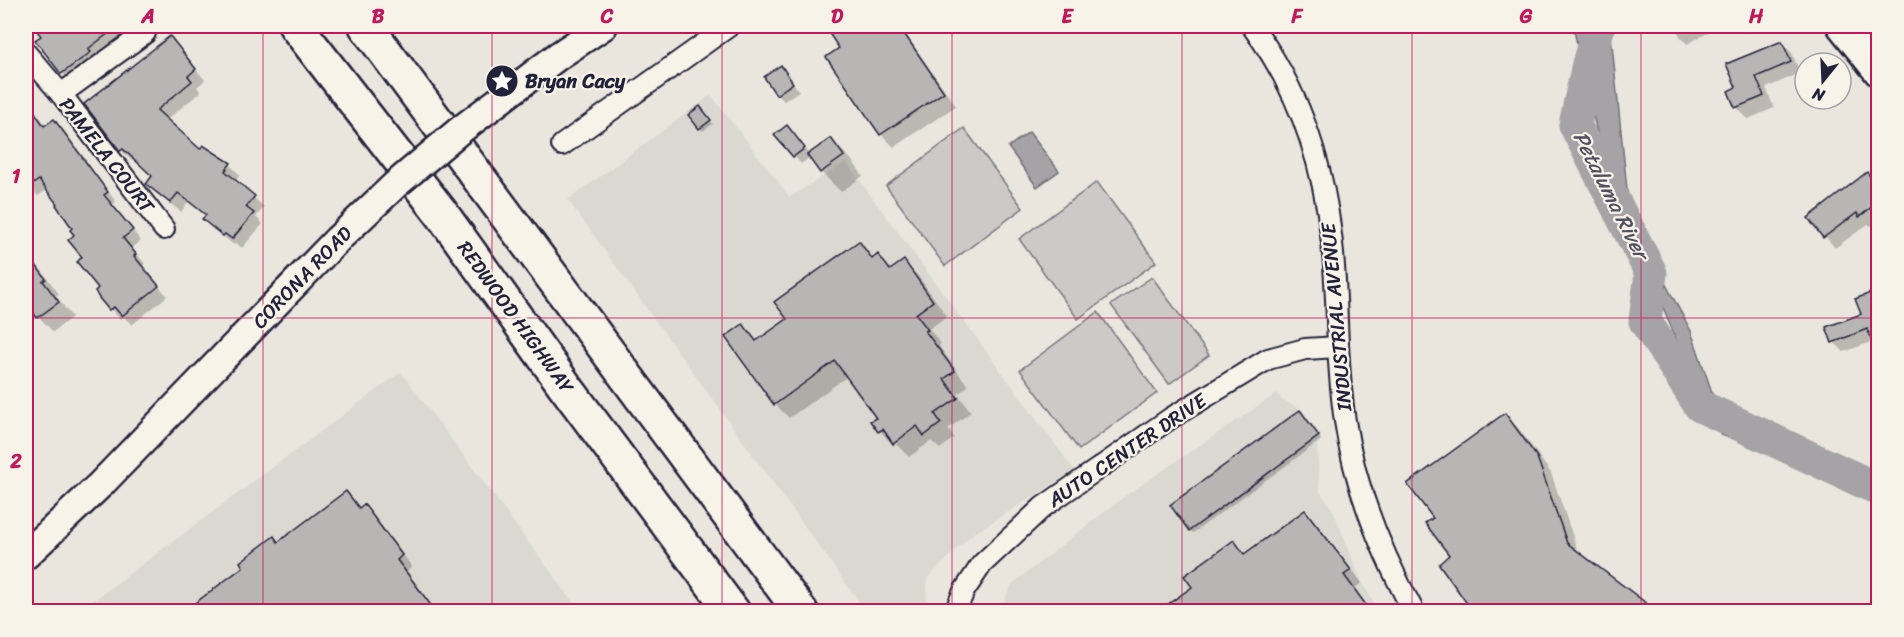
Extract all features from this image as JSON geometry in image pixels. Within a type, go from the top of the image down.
[{"type":"highway","name":"REDWOOD HIGHWAY","points":[[296,26],[442,214],[565,386],[732,612]]},
{"type":"highway","points":[[366,26],[801,612]]},
{"type":"main road","name":"CORONA ROAD","points":[[26,555],[101,484],[337,240],[395,185],[459,131],[558,56],[603,26]]},
{"type":"main road","points":[[1841,26],[1878,72]]},
{"type":"street","points":[[562,145],[729,26]]},
{"type":"street","name":"INDUSTRIAL AVENUE","points":[[1252,26],[1269,49],[1291,88],[1319,164],[1332,237],[1341,390],[1353,464],[1379,543],[1414,612]]},
{"type":"street","points":[[61,94],[145,33]]},
{"type":"street","name":"PAMELA COURT","points":[[26,53],[61,94],[164,229]]},
{"type":"street","name":"AUTO CENTER DRIVE","points":[[955,612],[964,591],[982,564],[1043,507],[1171,418],[1268,359],[1305,349],[1338,347]]},
{"type":"shaded area","points":[[1573,26],[1610,26],[1630,218],[1691,331],[1717,407],[1835,469],[1878,488],[1878,501],[1782,453],[1721,435],[1696,389],[1661,302],[1622,243]]},
{"type":"shaded area","points":[[711,95],[790,197],[846,162],[1075,471],[971,535],[928,578],[925,611],[866,611],[568,200]]},
{"type":"shaded area","points":[[964,128],[1023,208],[945,266],[886,186]]},
{"type":"shaded area","points":[[1029,132],[1059,171],[1037,187],[1008,147]]},
{"type":"shaded area","points":[[1097,182],[1156,262],[1078,319],[1019,239]]},
{"type":"shaded area","points":[[1152,277],[1209,355],[1169,384],[1111,305]]},
{"type":"shaded area","points":[[1098,312],[1157,393],[1079,450],[1020,370]]},
{"type":"shaded area","points":[[401,372],[580,611],[78,612]]},
{"type":"shaded area","points":[[1277,393],[1282,400],[1299,408],[1322,436],[1317,446],[1320,492],[1333,510],[1360,578],[1378,611],[999,612],[1012,584],[1125,496]]},
{"type":"building","points":[[33,26],[118,26],[88,49],[91,52],[61,74],[35,40],[41,36]]},
{"type":"building","points":[[824,26],[899,26],[944,92],[880,135],[826,57],[839,48]]},
{"type":"building","points":[[170,36],[196,69],[188,76],[192,81],[157,110],[200,149],[203,145],[231,163],[225,171],[255,196],[246,207],[254,213],[232,239],[225,234],[223,236],[202,219],[206,215],[178,193],[170,203],[146,184],[152,176],[123,149],[120,151],[84,104]]},
{"type":"building","points":[[1782,41],[1791,62],[1756,77],[1764,96],[1735,108],[1728,91],[1736,87],[1726,64]]},
{"type":"building","points":[[781,65],[793,83],[776,95],[764,77]]},
{"type":"building","points":[[26,100],[44,126],[54,119],[108,192],[104,195],[133,230],[123,238],[136,254],[134,256],[159,286],[122,316],[114,307],[109,310],[99,298],[95,291],[98,288],[77,262],[82,257],[68,240],[74,235],[70,230],[72,228],[39,180],[26,189]]},
{"type":"building","points":[[700,106],[711,120],[699,129],[688,115]]},
{"type":"building","points":[[787,125],[805,148],[793,157],[774,135]]},
{"type":"building","points":[[831,138],[844,156],[820,173],[807,155]]},
{"type":"building","points":[[1867,172],[1878,187],[1878,202],[1859,217],[1857,213],[1823,238],[1808,218]]},
{"type":"building","points":[[859,241],[872,259],[878,254],[890,270],[904,260],[933,301],[916,314],[928,330],[925,331],[955,371],[944,379],[958,398],[935,414],[941,423],[924,436],[917,426],[893,444],[883,429],[878,432],[870,421],[876,418],[835,361],[774,405],[725,337],[743,324],[756,341],[787,319],[774,302]]},
{"type":"building","points":[[26,252],[46,279],[43,281],[59,302],[37,318],[26,302]]},
{"type":"building","points":[[1878,290],[1878,355],[1867,329],[1832,343],[1826,327],[1861,314],[1855,299]]},
{"type":"building","points":[[1300,410],[1319,436],[1189,531],[1170,505]]},
{"type":"building","points":[[1505,413],[1537,457],[1567,543],[1658,612],[1473,612],[1439,564],[1449,555],[1425,523],[1433,518],[1407,484]]},
{"type":"building","points":[[346,491],[359,508],[364,504],[402,555],[397,560],[436,612],[183,612],[243,567],[240,562],[274,536],[278,542]]},
{"type":"building","points":[[1305,510],[1351,570],[1344,575],[1371,612],[1157,612],[1192,587],[1184,576],[1234,540],[1244,554]]},
{"type":"waterway","name":"Petaluma River","points":[[1599,26],[1575,125],[1651,273],[1645,321],[1700,406],[1878,489]]},
{"type":"place","name":"Bryan Cacy","points":[[502,81]]}]
